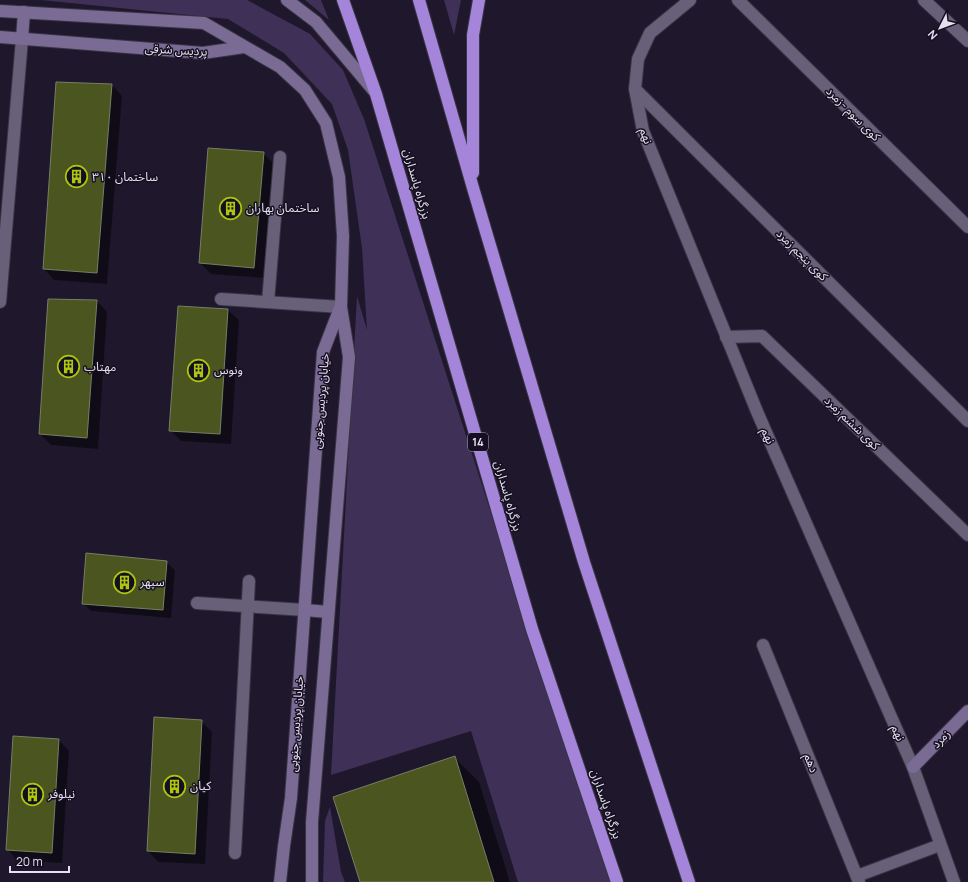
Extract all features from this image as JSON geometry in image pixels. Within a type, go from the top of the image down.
[{"type":"highway","name":"بزرگراه پاسداران","points":[[343,0],[376,94],[532,629],[617,882]]},
{"type":"highway","points":[[419,0],[584,562],[689,882]]},
{"type":"highway","points":[[473,188],[473,35],[479,0]]},
{"type":"street","points":[[287,0],[316,22],[376,94]]},
{"type":"street","name":"نهم","points":[[690,0],[650,33],[638,59],[635,89],[643,131],[758,414],[913,767],[954,882]]},
{"type":"street","name":"کوی سوم -زمرد","points":[[738,0],[968,227]]},
{"type":"street","points":[[924,0],[968,41]]},
{"type":"street","name":"پردیس شرقی","points":[[0,10],[204,23],[244,47]]},
{"type":"street","points":[[0,302],[24,12]]},
{"type":"street","name":"پردیس شرقی","points":[[0,37],[203,53],[244,47]]},
{"type":"street","points":[[221,299],[341,307],[343,236],[339,178],[326,123],[305,90],[280,67],[244,47]]},
{"type":"street","name":"کوی پنجم زمرد","points":[[635,89],[968,421]]},
{"type":"street","points":[[268,302],[280,157]]},
{"type":"street","name":"خیابان پردیس جنوبی","points":[[280,882],[291,798],[323,352],[341,307]]},
{"type":"street","name":"خیابان پردیس جنوبی","points":[[312,882],[312,822],[349,357],[341,307]]},
{"type":"street","name":"کوی ششم زمرد","points":[[726,337],[762,336],[968,535]]},
{"type":"street","points":[[235,853],[249,581]]},
{"type":"street","points":[[197,603],[328,612]]},
{"type":"street","name":"دهم","points":[[763,645],[858,879]]},
{"type":"street","name":"زمرد","points":[[913,767],[968,711]]},
{"type":"street","points":[[858,879],[940,845]]},
{"type":"shaded area","points":[[41,0],[247,0],[310,34],[343,70],[364,119],[610,882],[518,882],[471,731],[331,775],[357,296],[367,330],[362,248],[348,150],[332,104],[284,53],[228,19]]},
{"type":"shaded area","points":[[305,0],[321,0],[329,20]]},
{"type":"shaded area","points":[[444,0],[461,0],[454,35]]},
{"type":"shaded area","points":[[330,807],[341,872],[345,882],[323,882],[325,821]]},
{"type":"building","name":"ساختمان ۳۱۰","points":[[56,82],[112,84],[97,273],[43,269]]},
{"type":"building","name":"ساختمان بهاران","points":[[208,148],[264,152],[254,268],[199,263]]},
{"type":"building","name":"مهتاب","points":[[48,299],[97,300],[87,438],[39,434]]},
{"type":"building","name":"ونوس","points":[[178,306],[228,309],[220,434],[169,431]]},
{"type":"building","name":"سپهر","points":[[86,553],[167,561],[163,610],[82,604]]},
{"type":"building","name":"کیان","points":[[154,717],[202,720],[195,854],[147,851]]},
{"type":"building","name":"نیلوفر","points":[[13,736],[59,739],[52,853],[6,850]]},
{"type":"building","points":[[455,756],[494,882],[360,882],[333,797]]},
{"type":"place","name":"ساختمان ۳۱۰","points":[[77,177]]},
{"type":"place","name":"ساختمان بهاران","points":[[231,208]]},
{"type":"place","name":"مهتاب","points":[[68,367]]},
{"type":"place","name":"ونوس","points":[[199,370]]},
{"type":"place","name":"سپهر","points":[[124,582]]},
{"type":"place","name":"کیان","points":[[174,786]]},
{"type":"place","name":"نیلوفر","points":[[32,794]]}]
